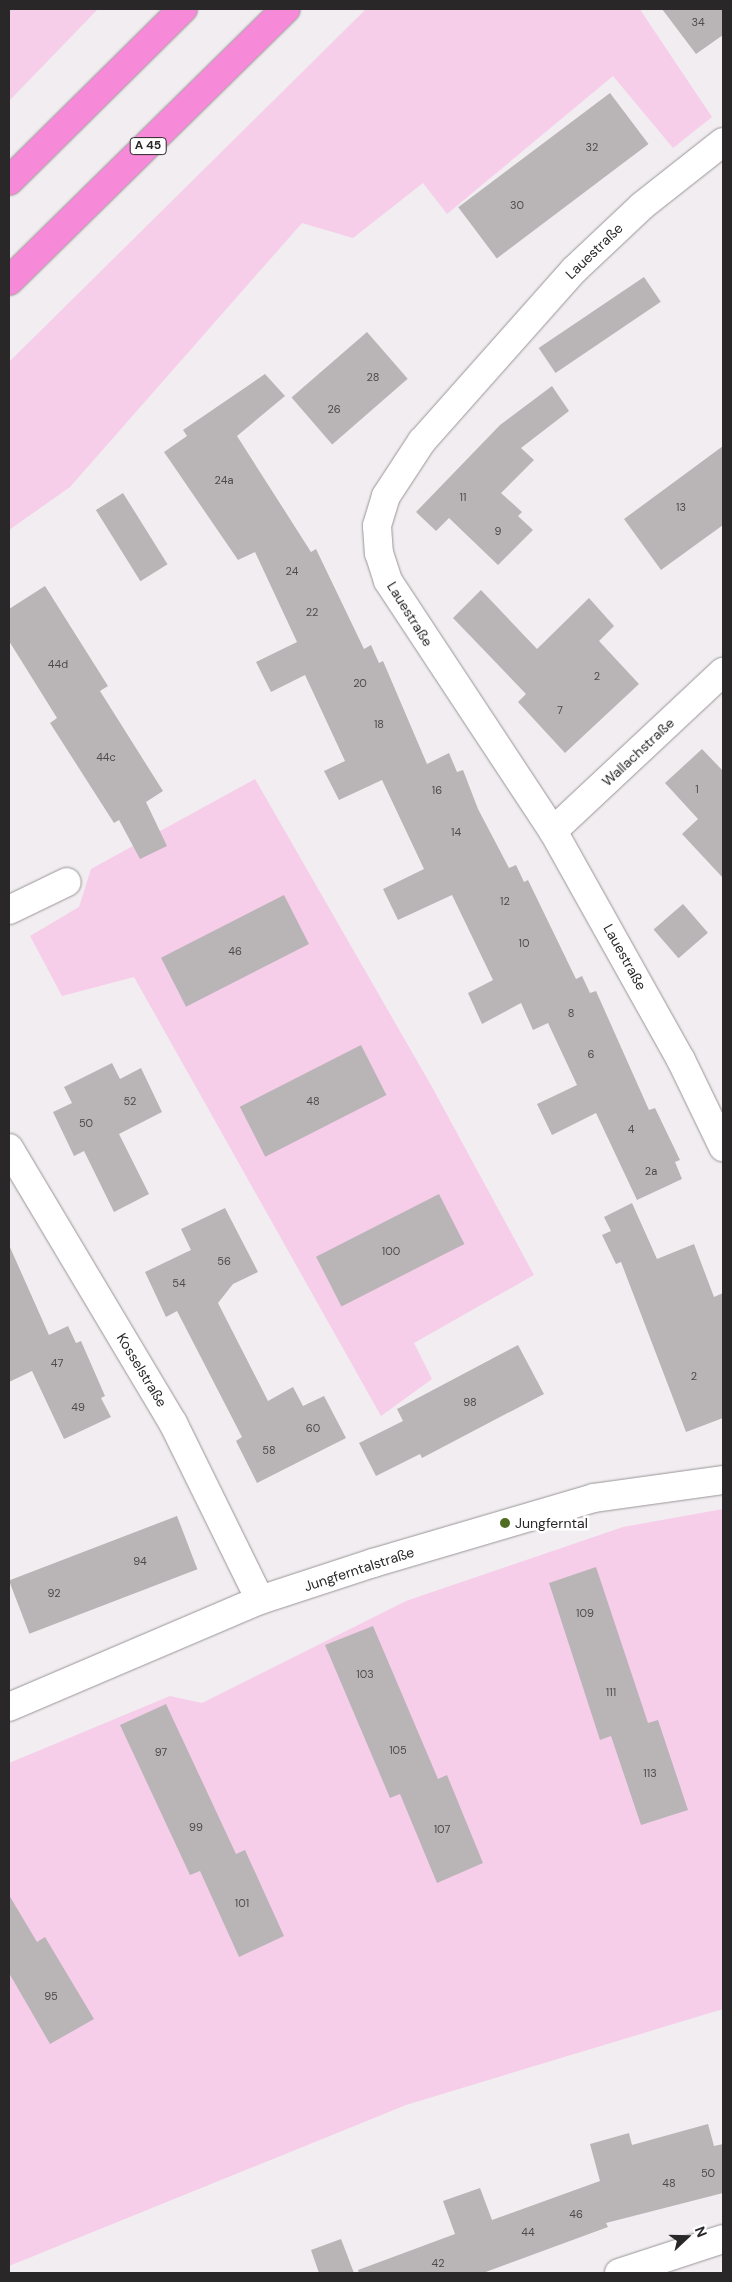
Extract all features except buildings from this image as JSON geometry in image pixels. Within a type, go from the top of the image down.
[{"type":"highway","points":[[9,181],[183,9]]},
{"type":"highway","name":"A 45","points":[[9,281],[286,9]]},
{"type":"street","name":"Lauestraße","points":[[723,142],[642,206],[574,270],[422,441],[386,496],[378,526],[378,553],[388,581],[405,610],[476,710],[553,831],[681,1060],[723,1145]]},
{"type":"street","name":"Wallachstraße","points":[[553,831],[723,672]]},
{"type":"street","points":[[9,910],[67,882]]},
{"type":"street","name":"Kosselstraße","points":[[9,1148],[173,1423],[260,1600]]},
{"type":"street","name":"Jungferntalstraße","points":[[9,1707],[260,1600],[594,1498],[723,1480]]},
{"type":"street","points":[[619,2273],[723,2239]]},
{"type":"shaded area","points":[[9,9],[98,9],[9,101]]},
{"type":"shaded area","points":[[366,9],[643,9],[641,11],[712,117],[673,148],[613,76],[447,214],[423,183],[353,238],[302,223],[70,487],[9,530],[9,362]]},
{"type":"shaded area","points":[[255,779],[432,1087],[534,1275],[414,1343],[432,1379],[381,1416],[134,977],[62,996],[30,936],[79,907],[91,869]]},
{"type":"shaded area","points":[[723,1509],[723,2009],[406,2105],[9,2266],[9,1763],[170,1696],[202,1703],[406,1601],[623,1527]]},
{"type":"place","name":"Jungferntal","points":[[505,1523]]}]
